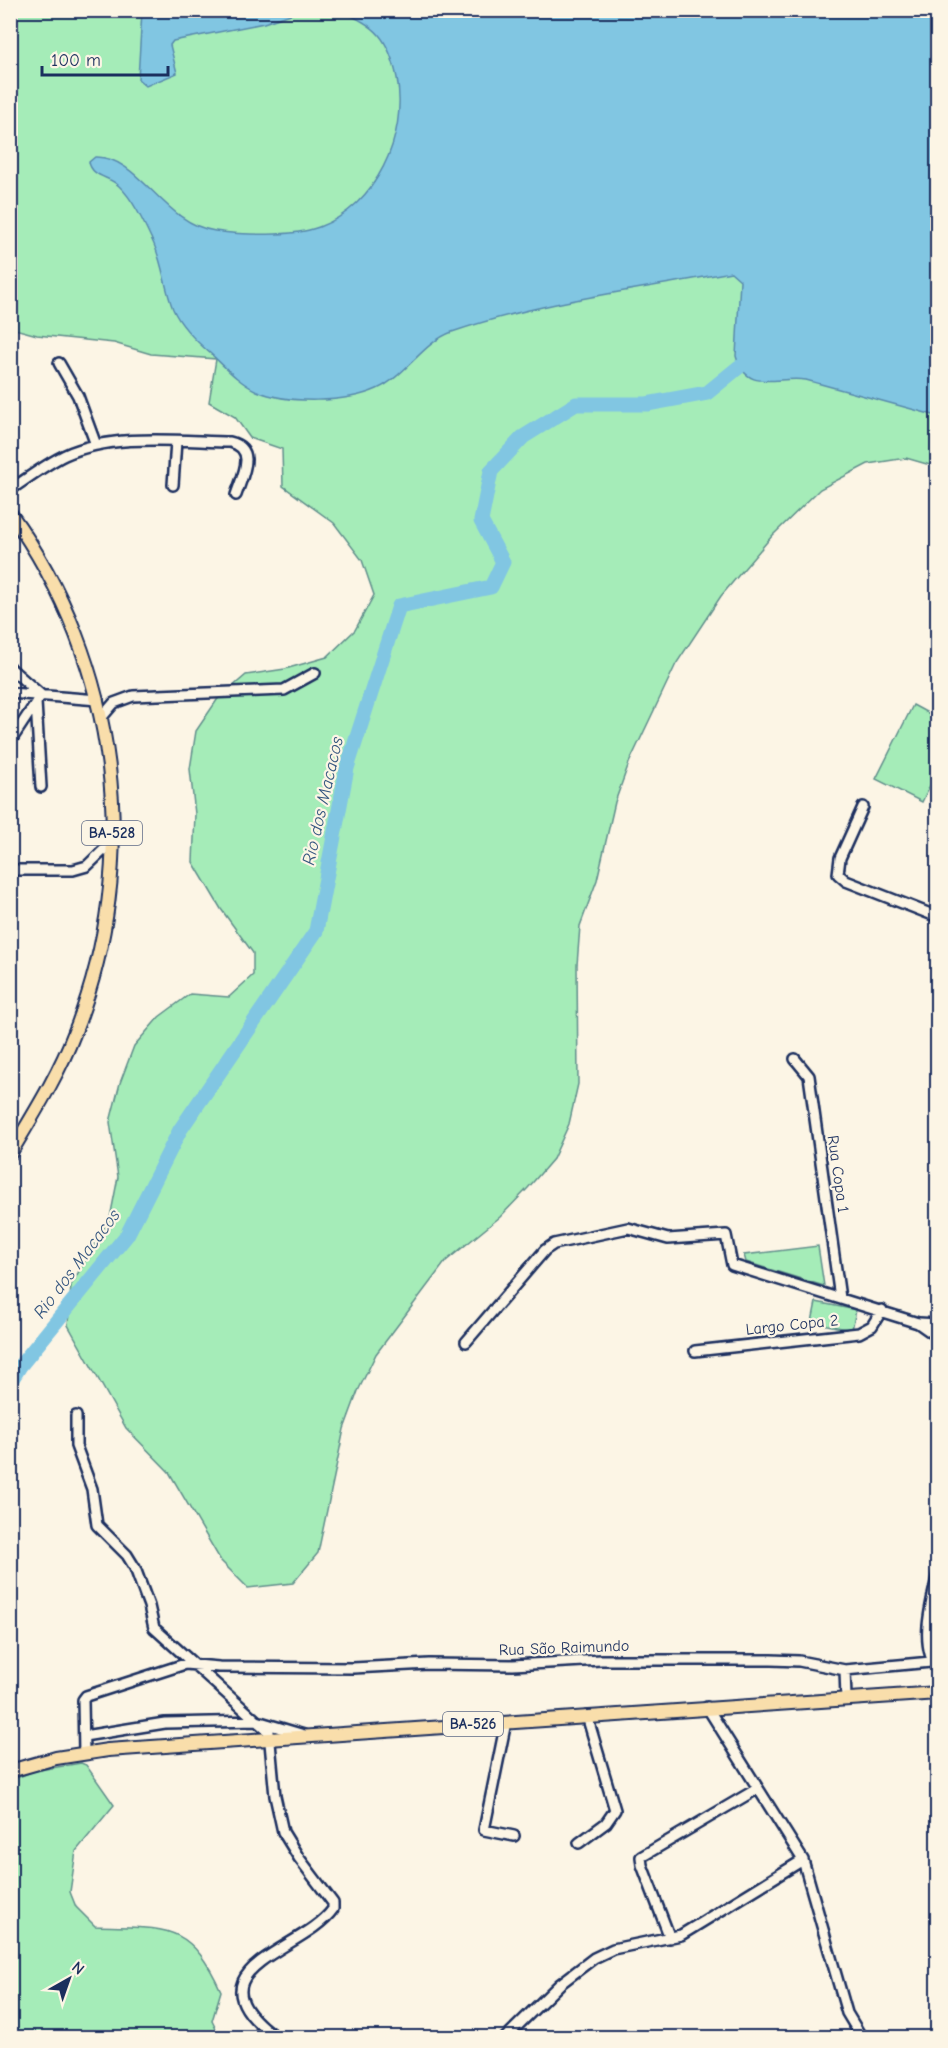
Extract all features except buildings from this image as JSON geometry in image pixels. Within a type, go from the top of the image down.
[{"type":"main road","name":"BA-528","points":[[10,513],[42,558],[70,616],[102,717],[113,801],[108,911],[90,988],[66,1054],[10,1154]]},
{"type":"main road","name":"BA-526","points":[[10,1771],[34,1763],[84,1753],[707,1707],[938,1693]]},
{"type":"street","points":[[59,363],[78,396],[96,445]]},
{"type":"street","points":[[173,484],[176,441]]},
{"type":"street","points":[[10,490],[65,455],[96,445],[176,441],[230,442],[242,447],[246,453],[247,462],[236,495]]},
{"type":"street","points":[[10,668],[39,699],[41,787]]},
{"type":"street","points":[[102,717],[114,703],[133,696],[284,690],[315,673]]},
{"type":"street","points":[[10,693],[39,699],[98,700]]},
{"type":"street","points":[[10,742],[39,699]]},
{"type":"street","points":[[862,807],[840,858],[838,874],[846,881],[938,917]]},
{"type":"street","points":[[10,870],[73,870],[87,866],[111,843]]},
{"type":"street","name":"Rua Copa 1","points":[[795,1059],[808,1076],[840,1298]]},
{"type":"street","points":[[466,1342],[545,1250],[554,1244],[628,1228],[668,1239],[726,1235],[732,1265],[882,1310],[918,1323],[938,1336]]},
{"type":"street","name":"Largo Copa 2","points":[[695,1351],[859,1333],[872,1326],[882,1310]]},
{"type":"street","points":[[918,1323],[938,1324]]},
{"type":"street","points":[[76,1416],[76,1446],[92,1489],[97,1525],[127,1555],[135,1568],[157,1632],[198,1665],[257,1721],[271,1738],[275,1796],[283,1832],[299,1858],[333,1903],[333,1909],[324,1920],[267,1955],[256,1964],[244,1981],[240,1992],[244,2003],[261,2025],[277,2037]]},
{"type":"street","points":[[934,1666],[928,1634],[938,1574]]},
{"type":"street","name":"Rua São Raimundo","points":[[84,1736],[86,1696],[179,1665],[352,1668],[429,1664],[496,1666],[601,1660],[760,1660],[799,1661],[845,1670],[934,1666]]},
{"type":"street","points":[[845,1670],[846,1698]]},
{"type":"street","points":[[707,1707],[803,1860],[847,2013],[862,2037]]},
{"type":"street","points":[[579,1843],[606,1823],[615,1810],[587,1716]]},
{"type":"street","points":[[84,1753],[84,1736],[165,1724],[257,1721],[308,1736]]},
{"type":"street","points":[[506,1722],[484,1830],[514,1836]]},
{"type":"street","points":[[670,1938],[641,1857],[757,1789]]},
{"type":"street","points":[[505,2037],[560,1984],[594,1958],[613,1949],[670,1938],[688,1931],[723,1907],[803,1860]]},
{"type":"green space","points":[[372,10],[654,215],[937,400],[937,467],[906,458],[868,464],[820,489],[772,536],[721,596],[676,664],[629,763],[615,802],[597,880],[580,926],[577,965],[578,1084],[569,1124],[553,1159],[500,1217],[446,1261],[376,1354],[358,1391],[344,1429],[318,1553],[293,1583],[248,1588],[221,1561],[169,1472],[126,1428],[68,1325],[71,1285],[110,1218],[118,1177],[110,1122],[120,1083],[134,1046],[159,1017],[190,994],[229,997],[253,975],[253,953],[221,909],[193,862],[195,814],[190,769],[196,731],[217,700],[246,675],[285,669],[327,657],[355,630],[374,595],[362,560],[334,523],[283,486],[282,449],[250,438],[235,417],[209,402],[216,359],[151,354],[114,343],[37,335],[11,328],[10,11]]},
{"type":"green space","points":[[913,705],[937,718],[937,771],[922,802],[876,779]]},
{"type":"green space","points":[[818,1246],[824,1286],[746,1262],[744,1255]]},
{"type":"green space","points":[[816,1302],[856,1310],[852,1330],[812,1322]]},
{"type":"green space","points":[[81,1763],[86,1765],[114,1805],[76,1851],[70,1892],[76,1907],[95,1926],[157,1929],[172,1933],[198,1951],[221,1991],[212,2021],[220,2037],[11,2037],[11,1780],[34,1771]]},
{"type":"water","points":[[142,10],[300,11],[264,23],[173,41],[170,45],[177,73],[146,86],[138,79]]},
{"type":"water","points":[[339,11],[937,11],[937,416],[806,380],[765,381],[748,376],[741,368],[736,356],[740,280],[731,272],[555,304],[452,332],[432,344],[397,376],[377,389],[364,394],[333,399],[300,400],[269,395],[244,384],[200,344],[180,322],[170,301],[156,248],[138,212],[119,186],[97,174],[89,162],[95,157],[111,160],[125,167],[181,216],[197,226],[215,231],[282,234],[319,227],[339,217],[357,203],[372,186],[384,166],[397,123],[399,100],[394,64],[385,43],[363,21]]},
{"type":"waterway","name":"Rio dos Macacos","points":[[10,1382],[20,1366],[127,1235],[180,1130],[316,931],[347,768],[399,606],[491,587],[503,562],[481,521],[491,471],[523,437],[576,404],[647,404],[707,393],[739,367]]}]
